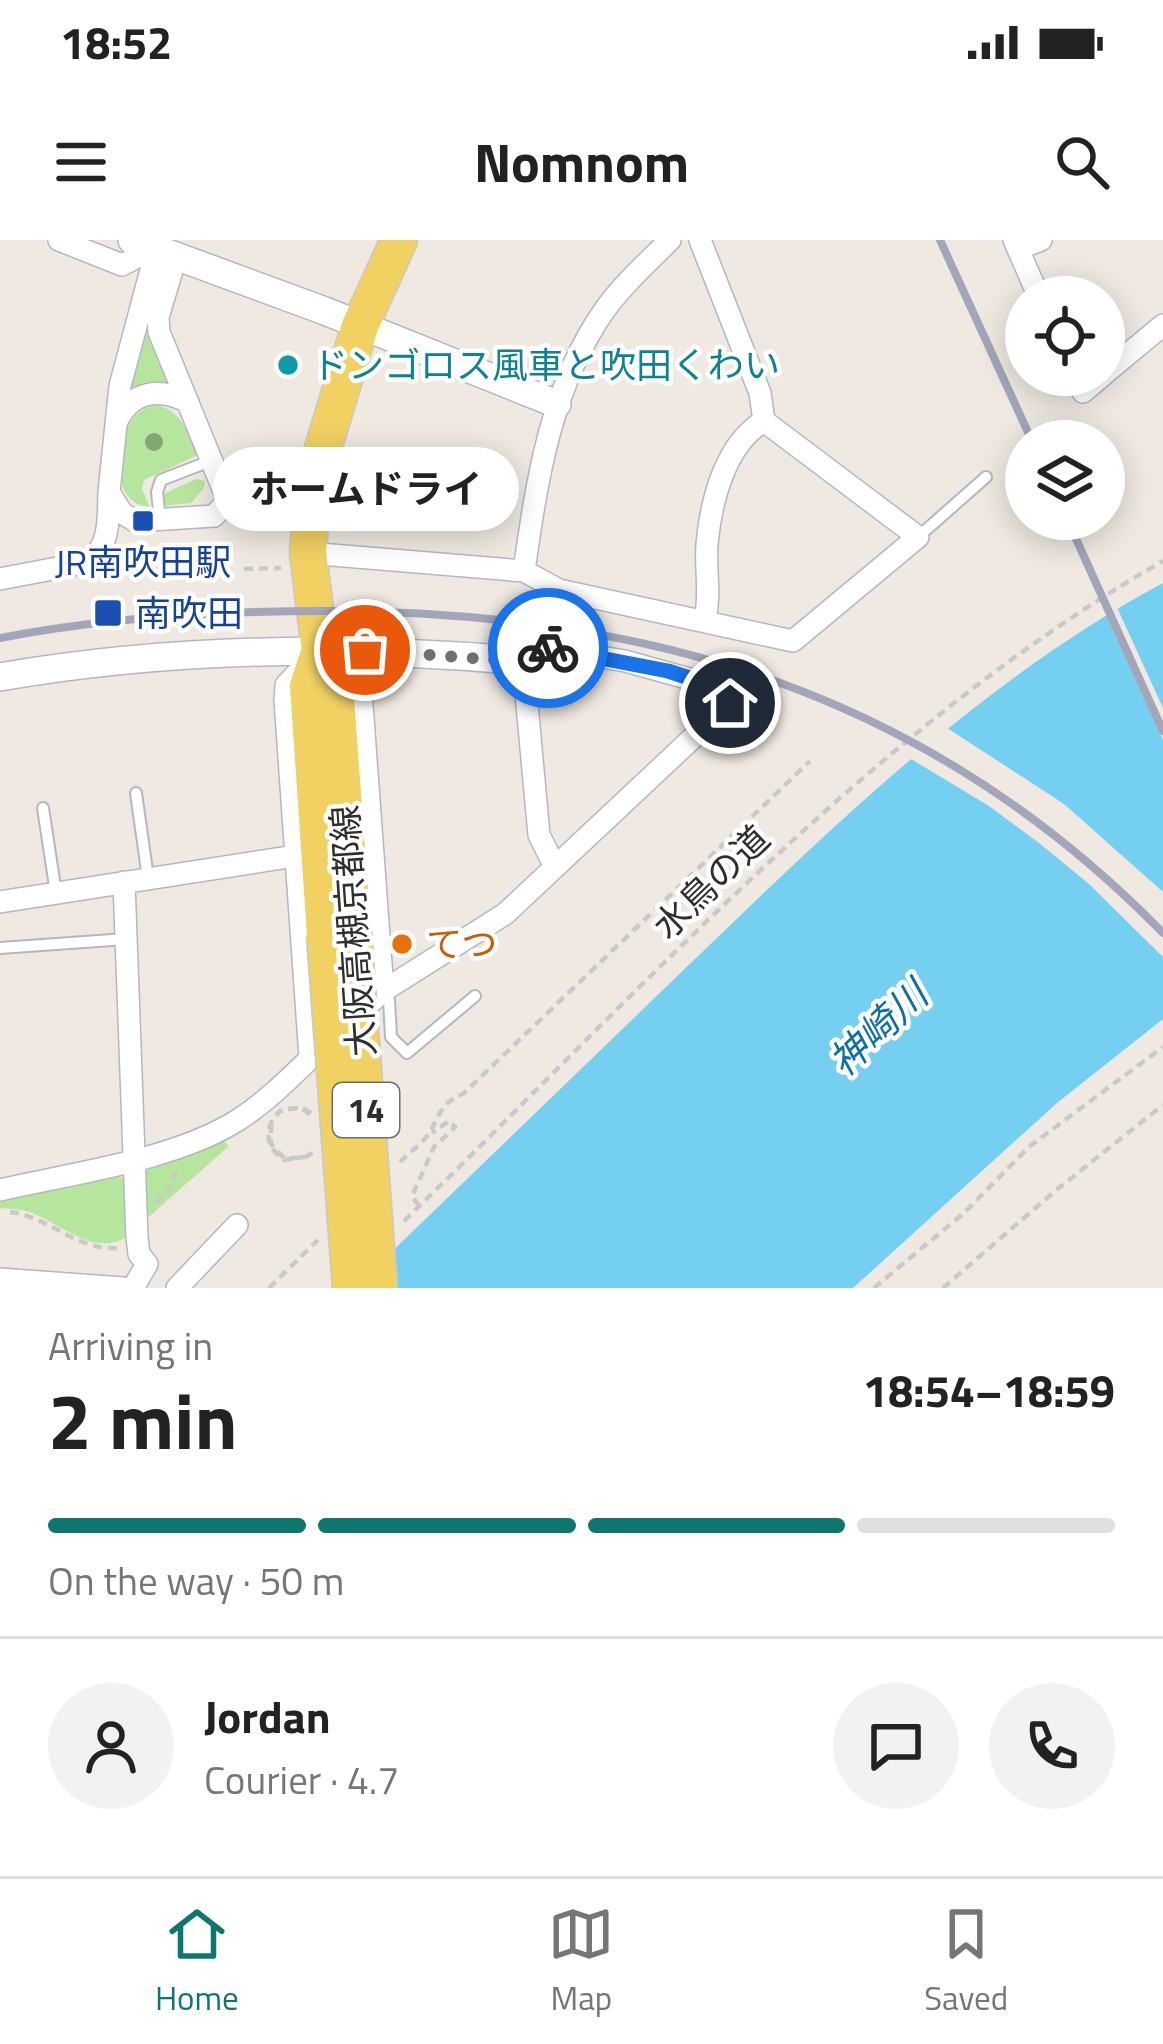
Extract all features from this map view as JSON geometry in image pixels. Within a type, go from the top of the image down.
[{"type":"main road","name":"大阪高槻京都線","points":[[379,1288],[308,686],[320,650],[294,561],[360,326],[399,240]]},
{"type":"main road","name":"大阪高槻京都線","points":[[339,933],[350,1288]]},
{"type":"street","points":[[59,240],[122,265],[155,244]]},
{"type":"street","points":[[524,571],[536,486],[557,404],[585,340],[608,306],[670,240]]},
{"type":"street","points":[[294,561],[524,571],[559,590],[793,641],[918,537],[764,421],[760,393],[700,240]]},
{"type":"street","points":[[1030,276],[1016,245],[1041,240]]},
{"type":"street","points":[[155,244],[557,404]]},
{"type":"street","points":[[109,492],[127,518],[214,516],[226,508],[227,494],[157,325],[155,244]]},
{"type":"street","points":[[0,579],[81,566],[95,558],[108,532],[120,386],[155,244]]},
{"type":"street","points":[[1125,357],[1163,325]]},
{"type":"street","points":[[116,422],[128,403],[148,394],[167,393],[188,402]]},
{"type":"street","points":[[705,619],[710,596],[706,548],[721,480],[743,433],[764,421]]},
{"type":"street","points":[[0,676],[177,653],[320,650],[524,662],[548,648],[625,661],[708,684],[730,703],[505,914],[383,991],[240,1119],[195,1142],[0,1190]]},
{"type":"street","points":[[310,1058],[286,686],[320,650]]},
{"type":"street","points":[[320,650],[362,691],[383,991]]},
{"type":"street","points":[[524,662],[539,835],[555,867]]},
{"type":"street","points":[[0,902],[295,856]]},
{"type":"street","points":[[124,882],[137,1237],[139,1253],[147,1264],[134,1288]]},
{"type":"street","points":[[177,1288],[237,1225]]},
{"type":"street","points":[[0,1280],[123,1288]]},
{"type":"lane","points":[[160,520],[157,492],[161,480],[213,460]]},
{"type":"lane","points":[[918,537],[986,477]]},
{"type":"lane","points":[[136,793],[148,878]]},
{"type":"lane","points":[[43,808],[56,893]]},
{"type":"lane","points":[[0,948],[127,939]]},
{"type":"lane","points":[[383,991],[389,1000],[391,1037],[407,1053],[476,996]]},
{"type":"path","points":[[244,568],[294,561]]},
{"type":"path","name":"水鳥の道","points":[[402,1223],[800,833],[981,684],[1117,587],[1163,561]]},
{"type":"path","points":[[429,1134],[437,1113],[464,1094],[810,761]]},
{"type":"path","points":[[874,1288],[964,1214],[1030,1146],[1163,1047]]},
{"type":"path","points":[[318,1146],[305,1160],[284,1160],[268,1136],[273,1118],[290,1107],[301,1107],[318,1123],[319,1103]]},
{"type":"path","points":[[944,1288],[1163,1105]]},
{"type":"path","points":[[397,1165],[449,1120],[454,1127],[434,1147],[411,1199],[419,1206]]},
{"type":"path","points":[[0,1211],[27,1214],[100,1248],[123,1246],[137,1237]]},
{"type":"path","points":[[269,1288],[333,1226]]},
{"type":"green space","points":[[140,332],[147,334],[169,385],[145,384],[126,392]]},
{"type":"green space","points":[[157,405],[179,418],[198,455],[144,480],[142,489],[150,507],[134,502],[124,490],[119,456],[130,422],[142,410]]},
{"type":"green space","points":[[196,479],[205,481],[204,488],[191,503],[163,506],[163,494]]},
{"type":"green space","points":[[224,1141],[229,1146],[144,1221],[142,1178],[151,1165]]},
{"type":"green space","points":[[116,1173],[127,1181],[130,1235],[117,1241],[92,1242],[30,1212],[0,1208],[0,1200]]},
{"type":"water","name":"神崎川","points":[[1163,583],[1163,1019],[1057,1103],[853,1288],[354,1288],[749,907],[917,754],[1035,662]]},
{"type":"pier","points":[[1115,603],[1163,708],[1163,740],[1104,610]]},
{"type":"pier","points":[[944,726],[1064,804],[1163,892],[1163,957],[1089,884],[1039,843],[906,756]]},
{"type":"railway","points":[[940,240],[1022,420]]},
{"type":"railway","points":[[1077,540],[1163,731]]},
{"type":"railway","points":[[0,638],[162,617],[325,611],[445,615],[561,628],[673,650],[780,683],[882,727],[980,782],[1074,851],[1163,933]]},
{"type":"way so far","points":[[365,650],[524,662],[548,648]]},
{"type":"place","name":"ドンゴロス風車と吹田くわい","points":[[288,365]]},
{"type":"place","name":"JR南吹田駅","points":[[143,521]]},
{"type":"place","name":"南吹田","points":[[108,613]]},
{"type":"place","name":"ホームドライ","points":[[365,650]]},
{"type":"place","name":"てつ","points":[[402,944]]},
{"type":"route","points":[[548,648],[668,671],[708,684],[730,703]]}]
